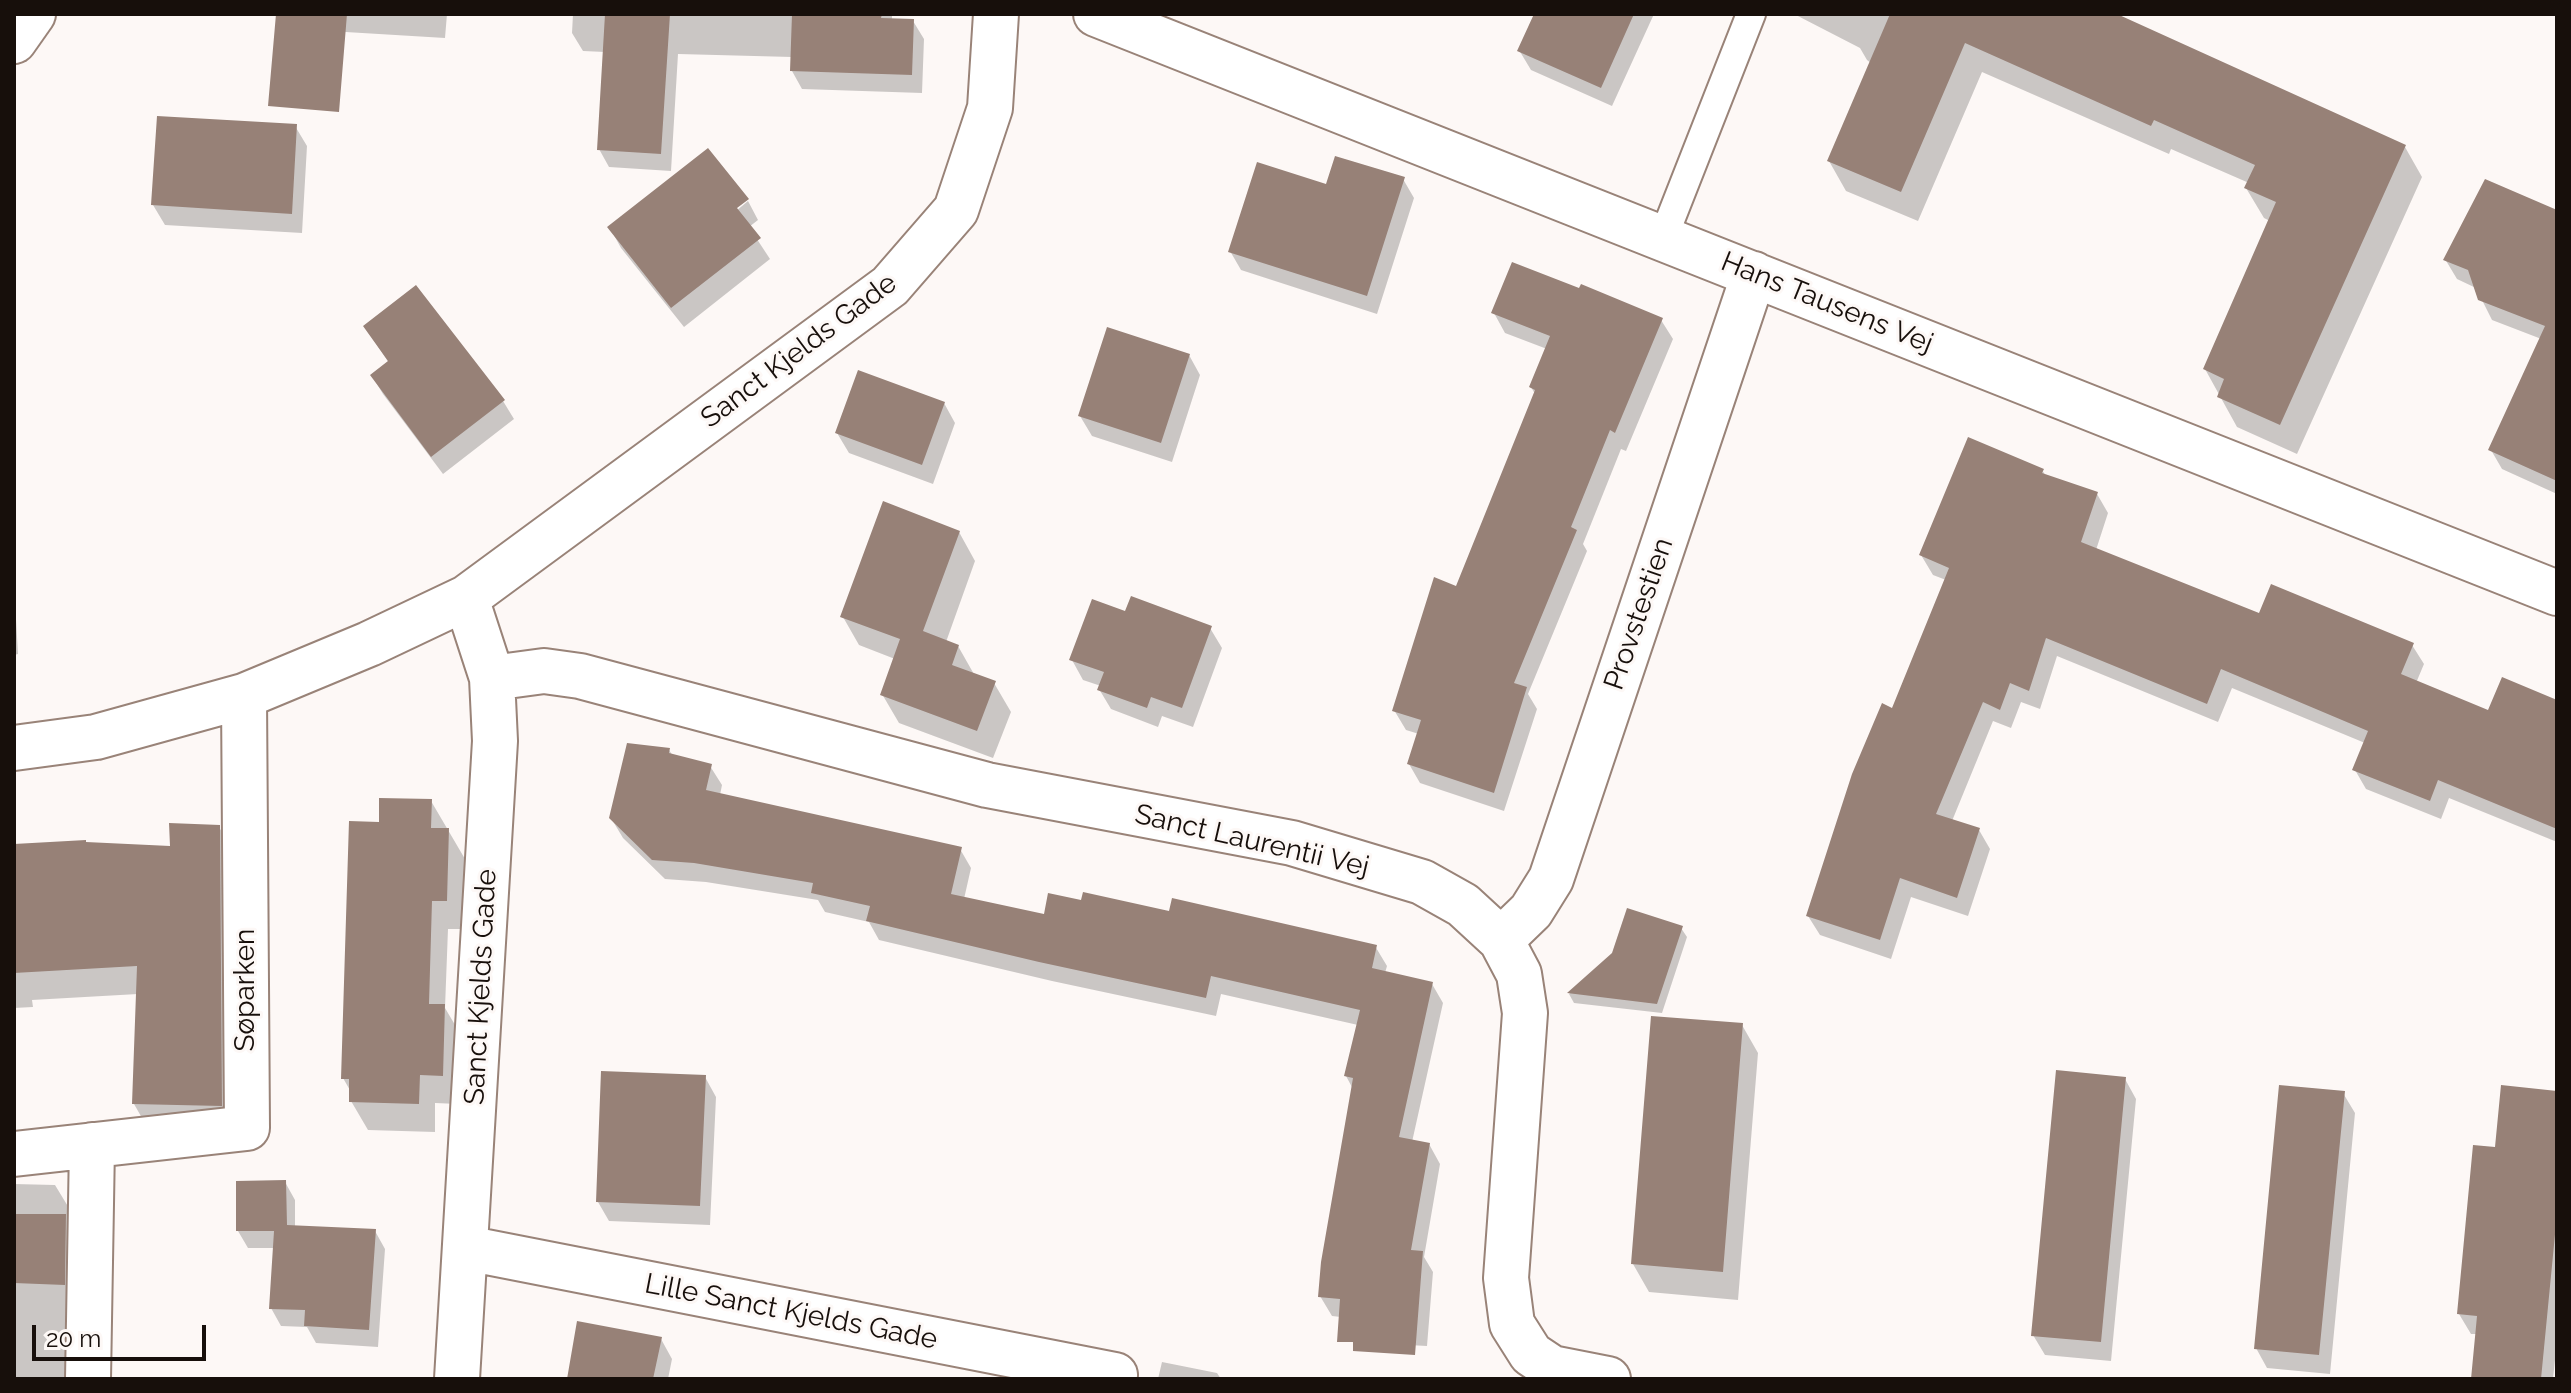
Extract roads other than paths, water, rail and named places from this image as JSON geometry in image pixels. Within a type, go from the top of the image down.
[{"type":"street","points":[[14,41],[33,14]]},
{"type":"street","name":"Sanct Kjelds Gade","points":[[14,748],[96,737],[244,696],[369,644],[466,598],[890,286],[956,210],[990,108],[996,14]]},
{"type":"street","name":"Hans Tausens Vej","points":[[1096,14],[2557,593]]},
{"type":"street","name":"Provstestien","points":[[1501,940],[1531,911],[1551,879],[1754,274]]},
{"type":"street","name":"Sanct Kjelds Gade","points":[[457,1379],[495,741],[492,678],[466,598]]},
{"type":"street","name":"Sanct Laurentii Vej","points":[[492,678],[544,671],[580,676],[987,785],[1292,843],[1422,882],[1463,905],[1501,940],[1519,974],[1525,1013],[1506,1278],[1512,1324],[1531,1354],[1551,1373],[1608,1379]]},
{"type":"street","name":"Søparken","points":[[14,1154],[247,1128],[244,696]]},
{"type":"street","points":[[88,1379],[92,1145]]},
{"type":"street","name":"Lille Sanct Kjelds Gade","points":[[466,1248],[1115,1375]]},
{"type":"lane","points":[[1663,238],[1751,14]]}]
